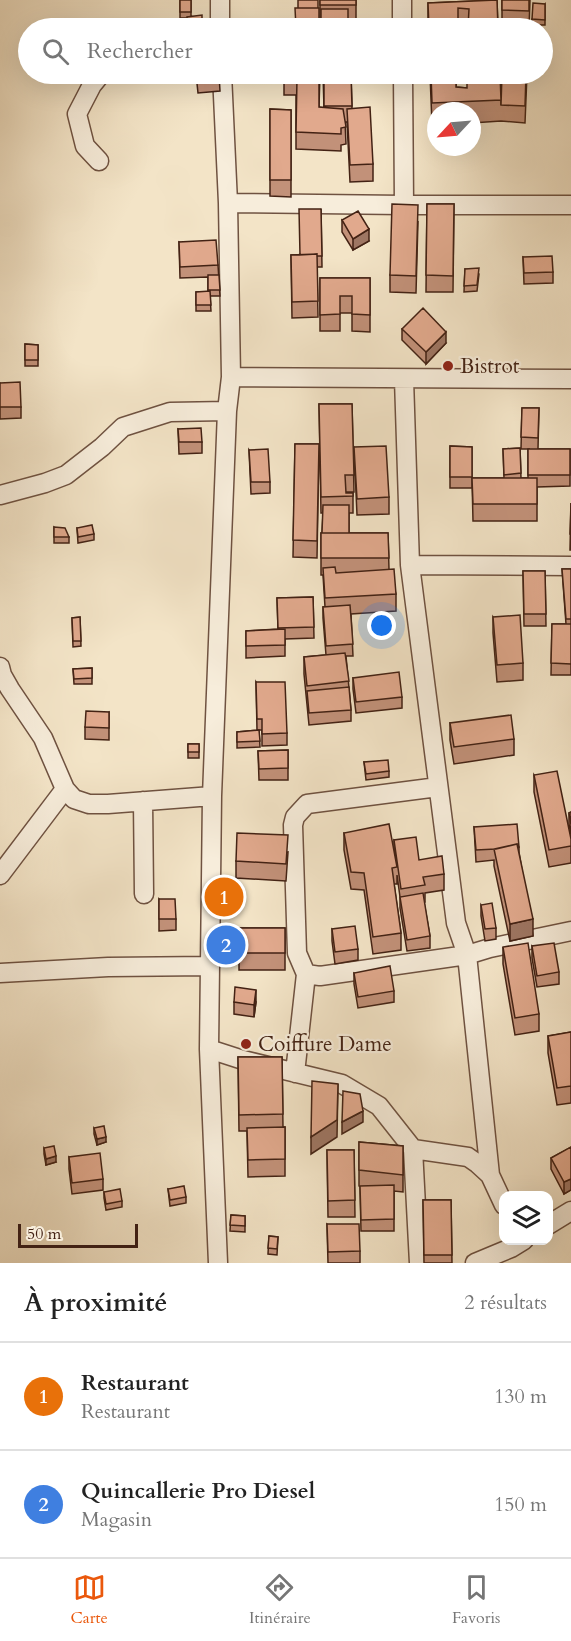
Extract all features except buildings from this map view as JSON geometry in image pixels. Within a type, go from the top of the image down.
[{"type":"street","points":[[220,0],[220,18]]},
{"type":"street","points":[[402,0],[402,18]]},
{"type":"street","points":[[92,84],[77,114],[85,146],[99,161]]},
{"type":"street","points":[[218,1263],[209,1048],[212,796],[227,411],[231,377],[228,203],[222,84]]},
{"type":"street","points":[[403,84],[404,205]]},
{"type":"street","points":[[228,203],[571,205]]},
{"type":"street","points":[[231,377],[571,379]]},
{"type":"street","points":[[405,379],[411,565],[456,923],[467,955],[490,1175],[499,1194]]},
{"type":"street","points":[[0,495],[66,475],[123,427],[170,412],[227,411]]},
{"type":"street","points":[[411,565],[571,566]]},
{"type":"street","points":[[0,667],[10,689],[44,738],[65,789],[74,799],[89,804],[212,796]]},
{"type":"street","points":[[295,1073],[306,974],[297,953],[293,825],[295,817],[308,804],[438,787]]},
{"type":"street","points":[[0,875],[65,789]]},
{"type":"street","points":[[143,801],[144,894]]},
{"type":"street","points":[[306,974],[320,976],[467,955],[571,931]]},
{"type":"street","points":[[0,973],[108,967],[210,966]]},
{"type":"street","points":[[209,1048],[243,1060],[342,1084],[379,1106],[413,1149],[419,1263]]},
{"type":"street","points":[[413,1149],[468,1156],[490,1175]]},
{"type":"street","points":[[553,1223],[571,1211]]},
{"type":"street","points":[[475,1263],[511,1245]]},
{"type":"place","name":"Bistrot","points":[[448,366]]},
{"type":"place","name":"Restaurant","points":[[224,897]]},
{"type":"place","name":"Quincallerie Pro Diesel","points":[[226,945]]},
{"type":"place","name":"Coiffure Dame","points":[[246,1044]]}]
